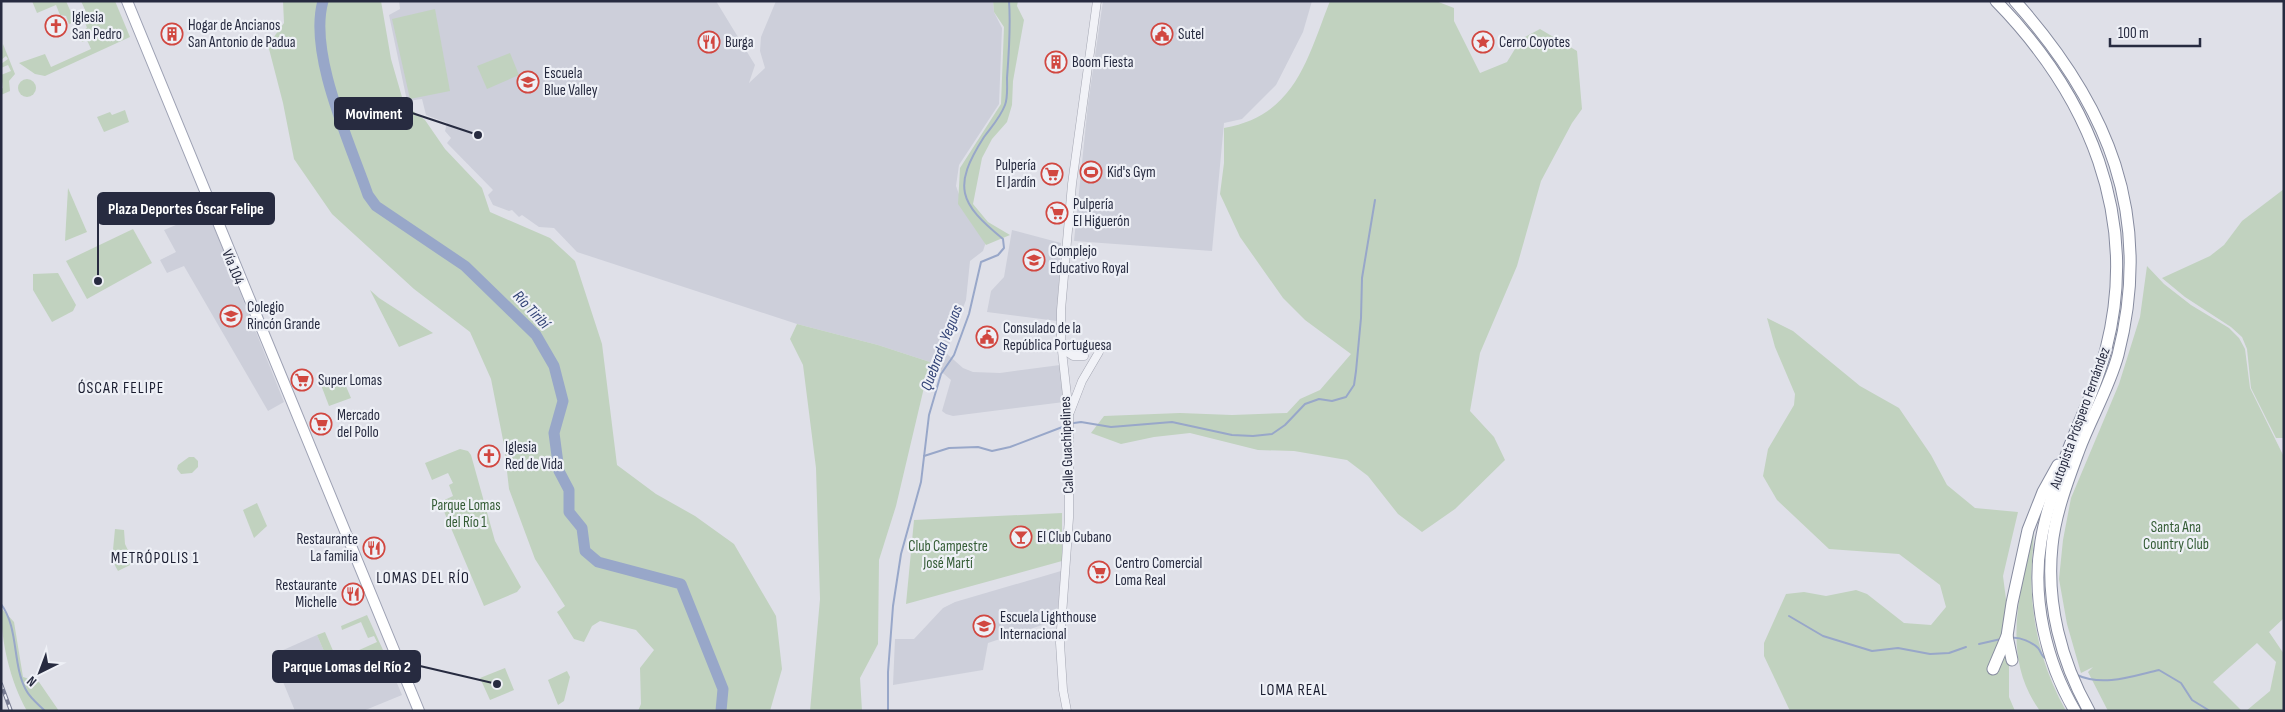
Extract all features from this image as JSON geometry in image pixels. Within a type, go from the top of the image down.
[{"type":"highway","name":"Autopista Próspero Fernández","points":[[1996,1],[2036,45],[2062,84],[2098,156],[2110,193],[2117,239],[2118,279],[2114,315],[2106,350],[2090,401],[2068,452],[2048,508],[2042,534],[2039,584],[2041,610],[2050,653],[2059,678],[2075,711]]},
{"type":"highway","name":"Autopista Próspero Fernández","points":[[2015,1],[2071,70],[2091,107],[2110,148],[2118,174],[2129,243],[2130,278],[2126,315],[2117,356],[2100,405],[2080,449],[2059,513],[2052,544],[2051,585],[2057,628],[2072,675],[2089,711]]},
{"type":"highway","points":[[1993,669],[2007,639],[2012,602],[2028,530],[2047,483],[2068,452]]},
{"type":"highway","points":[[2007,639],[2012,660]]},
{"type":"main road","name":"Vía 104","points":[[125,1],[419,711]]},
{"type":"street","name":"Calle Guachipelines","points":[[1066,711],[1062,690],[1060,643],[1070,518],[1069,414],[1061,348],[1061,310],[1072,184],[1097,1]]},
{"type":"street","points":[[1061,348],[1073,356],[1084,356]]},
{"type":"street","points":[[1069,414],[1082,381],[1099,352]]},
{"type":"shaded area","points":[[399,1],[716,1],[755,65],[749,83],[765,68],[760,51],[761,37],[776,1],[993,1],[994,12],[1002,28],[999,104],[959,165],[956,186],[962,203],[986,242],[983,251],[970,261],[966,300],[946,353],[963,368],[973,372],[1000,373],[1060,365],[1064,402],[953,416],[946,414],[942,411],[951,380],[930,362],[878,345],[797,324],[577,252],[554,228],[539,227],[522,215],[519,217],[512,210],[509,211],[493,205],[488,195],[493,190],[447,143],[451,138],[445,131],[447,123],[426,115],[422,99],[407,101],[389,15],[400,9]]},
{"type":"shaded area","points":[[1103,1],[1312,1],[1303,32],[1276,85],[1242,119],[1224,123],[1212,251],[1074,241],[1088,104]]},
{"type":"shaded area","name":"Colegio Rincón Grande","points":[[202,197],[284,402],[268,411],[184,266],[167,273],[160,260],[176,252],[164,230],[190,219],[185,204]]},
{"type":"shaded area","name":"Complejo Educativo Royal","points":[[1012,230],[1061,243],[1057,321],[987,312],[991,291],[1004,277]]},
{"type":"shaded area","name":"Escuela Lighthouse Internacional","points":[[1061,571],[1057,620],[988,643],[983,670],[893,685],[895,639],[914,639],[943,608],[955,602]]},
{"type":"shaded area","points":[[317,635],[333,672],[383,650],[402,695],[363,711],[295,711],[272,655]]},
{"type":"green space","points":[[32,1],[66,1],[73,17],[86,12],[81,1],[115,1],[130,37],[45,76],[35,74],[19,63],[45,54],[51,67],[91,49],[87,40],[82,42],[78,32],[87,28],[85,22],[76,26],[72,23],[69,24],[66,16],[60,15],[56,5],[37,13]]},
{"type":"green space","points":[[283,1],[381,1],[391,59],[404,104],[425,120],[445,149],[482,188],[490,212],[550,238],[575,261],[602,344],[617,465],[656,494],[695,516],[734,544],[776,616],[782,669],[770,711],[638,711],[641,704],[640,668],[654,650],[636,630],[600,621],[592,626],[584,642],[574,639],[557,612],[565,606],[535,559],[509,489],[504,445],[491,379],[470,332],[414,289],[332,214],[294,159],[283,103],[268,45],[284,23]]},
{"type":"green space","points":[[993,1],[1018,1],[1017,6],[1024,20],[1013,81],[1012,105],[1007,122],[992,139],[982,158],[973,204],[988,222],[1010,235],[986,245],[958,204],[960,168],[1001,104],[1004,27],[994,12]]},
{"type":"green space","points":[[1330,1],[1436,1],[1454,8],[1454,21],[1480,73],[1507,62],[1521,39],[1540,29],[1577,51],[1582,109],[1572,123],[1541,181],[1517,266],[1480,353],[1470,411],[1494,437],[1505,460],[1455,509],[1422,532],[1398,514],[1368,476],[1347,460],[1294,451],[1258,450],[1190,433],[1154,437],[1121,444],[1091,433],[1104,416],[1180,413],[1232,415],[1287,413],[1300,399],[1320,390],[1351,354],[1305,320],[1283,298],[1240,237],[1220,194],[1224,163],[1224,128],[1248,121],[1268,111],[1283,97],[1305,63]]},
{"type":"green space","points":[[435,9],[450,91],[410,99],[392,19]]},
{"type":"green space","points":[[3,44],[15,74],[9,81],[10,91],[1,95],[1,89],[3,88],[1,75],[11,71],[8,65],[1,68],[1,64],[8,59],[6,56],[1,60]]},
{"type":"green space","points":[[510,53],[519,75],[487,89],[477,66]]},
{"type":"green space","points":[[27,79],[33,82],[36,88],[33,94],[27,97],[21,94],[18,88],[21,82]]},
{"type":"green space","points":[[125,110],[129,122],[104,132],[97,117],[110,112],[112,115]]},
{"type":"green space","points":[[68,188],[87,232],[65,241]]},
{"type":"green space","points":[[2284,189],[2284,438],[2276,438],[2251,388],[2247,349],[2242,337],[2231,327],[2185,297],[2162,278],[2210,256],[2224,245],[2242,221]]},
{"type":"green space","points":[[133,229],[152,263],[87,299],[66,261]]},
{"type":"green space","name":"Santa Ana Country Club","points":[[2147,266],[2164,284],[2191,305],[2229,328],[2239,338],[2245,349],[2250,388],[2284,457],[2284,618],[2269,632],[2284,654],[2284,711],[2246,711],[2270,691],[2276,662],[2257,643],[2213,682],[2242,711],[2108,711],[2088,672],[2093,667],[2081,673],[2067,624],[2059,579],[2063,540],[2071,498],[2119,384],[2140,317]]},
{"type":"green space","points":[[58,273],[76,305],[73,311],[52,322],[33,290],[33,274]]},
{"type":"green space","points":[[370,290],[379,298],[433,333],[399,347]]},
{"type":"green space","points":[[1767,318],[1793,331],[1860,386],[1899,408],[1931,455],[1947,485],[1975,508],[2018,512],[2003,576],[2009,623],[2009,697],[2015,711],[1790,711],[1764,656],[1764,643],[1786,594],[1804,592],[1826,596],[1856,590],[1867,594],[1904,623],[1931,625],[1946,607],[1940,585],[1899,554],[1829,549],[1777,500],[1763,476],[1768,449],[1794,405],[1795,394],[1775,347]]},
{"type":"green space","points":[[797,324],[878,345],[930,362],[896,506],[879,560],[878,644],[860,678],[862,711],[810,711],[820,599],[816,468],[803,365],[790,339]]},
{"type":"green space","points":[[342,377],[351,398],[329,406],[321,385]]},
{"type":"green space","name":"Parque Lomas del Río 1","points":[[460,449],[468,451],[471,455],[495,541],[521,587],[517,592],[484,606],[440,502],[453,496],[449,485],[453,483],[448,473],[432,480],[425,463]]},
{"type":"green space","points":[[189,457],[194,457],[198,461],[198,467],[192,473],[181,474],[177,469],[178,465]]},
{"type":"green space","points":[[257,503],[267,526],[254,538],[243,510]]},
{"type":"green space","name":"Club Campestre José Martí","points":[[1062,513],[1062,561],[906,604],[914,520]]},
{"type":"green space","points":[[115,529],[124,530],[125,544],[134,563],[118,571],[112,560]]},
{"type":"green space","points":[[2034,531],[2031,589],[2036,627],[2047,670],[2066,711],[2040,711],[2028,690],[2020,668],[2017,646],[2019,600]]},
{"type":"green space","points":[[1,608],[14,622],[23,677],[39,682],[59,711],[27,711],[11,674],[1,621]]},
{"type":"green space","points":[[367,615],[383,650],[333,672],[317,635],[325,632],[337,660],[377,642],[374,636],[368,638],[361,622],[342,630],[341,626]]},
{"type":"green space","points":[[505,668],[514,690],[490,700],[480,678]]},
{"type":"green space","points":[[567,671],[570,677],[564,701],[558,705],[548,680]]},
{"type":"waterway","name":"Río Tiribí","points":[[323,1],[320,22],[321,46],[326,72],[342,125],[368,195],[376,206],[465,266],[536,335],[554,366],[563,401],[554,433],[559,471],[569,490],[569,512],[582,528],[585,551],[598,562],[681,584],[723,689],[721,711]]},
{"type":"waterway","name":"Quebrada Yeguas","points":[[888,711],[888,672],[893,606],[901,554],[921,482],[929,415],[941,374],[954,355],[969,314],[981,262],[998,255],[1004,248],[1003,239],[977,215],[969,204],[964,182],[967,169],[974,154],[1001,114],[1006,102],[1010,40],[1009,1]]},
{"type":"waterway","points":[[1074,423],[1081,422],[1111,427],[1172,422],[1232,435],[1253,436],[1272,434],[1285,425],[1305,404],[1319,399],[1332,401],[1346,397],[1354,385],[1361,318],[1362,278],[1375,200]]},
{"type":"waterway","points":[[924,456],[949,448],[978,447],[992,451],[1010,447],[1065,426]]},
{"type":"waterway","points":[[1,604],[11,624],[19,669],[26,690],[45,711]]},
{"type":"waterway","points":[[1789,616],[1823,636],[1872,651],[1898,648],[1930,654],[1949,653],[1966,647]]},
{"type":"waterway","points":[[2012,638],[2022,639],[2033,644],[2044,658],[2048,660]]},
{"type":"waterway","points":[[1979,644],[2001,639]]},
{"type":"waterway","points":[[2077,675],[2097,680],[2108,680],[2159,670],[2181,683],[2192,700],[2210,711]]},
{"type":"railway","points":[[1,684],[11,711]]},
{"type":"place","name":"Iglesia San Pedro","points":[[56,26]]},
{"type":"place","name":"Hogar de Ancianos San Antonio de Padua","points":[[172,34]]},
{"type":"place","name":"Sutel","points":[[1162,34]]},
{"type":"place","name":"Burga","points":[[709,42]]},
{"type":"place","name":"Cerro Coyotes","points":[[1483,42]]},
{"type":"place","name":"Boom Fiesta","points":[[1056,62]]},
{"type":"place","name":"Escuela Blue Valley","points":[[528,82]]},
{"type":"place","name":"Moviment","points":[[478,135]]},
{"type":"place","name":"Kid's Gym","points":[[1091,172]]},
{"type":"place","name":"Pulpería El Jardín","points":[[1052,174]]},
{"type":"place","name":"Pulpería El Higuerón","points":[[1057,213]]},
{"type":"place","name":"Complejo Educativo Royal","points":[[1034,260]]},
{"type":"place","name":"Plaza Deportes Óscar Felipe","points":[[98,281]]},
{"type":"place","name":"Colegio Rincón Grande","points":[[231,316]]},
{"type":"place","name":"Consulado de la República Portuguesa","points":[[987,337]]},
{"type":"place","name":"Super Lomas","points":[[302,380]]},
{"type":"place","name":"Mercado del Pollo","points":[[321,424]]},
{"type":"place","name":"Iglesia Red de Vida","points":[[489,456]]},
{"type":"place","name":"El Club Cubano","points":[[1021,537]]},
{"type":"place","name":"Restaurante La familia","points":[[374,548]]},
{"type":"place","name":"Centro Comercial Loma Real","points":[[1099,572]]},
{"type":"place","name":"Restaurante Michelle","points":[[353,594]]},
{"type":"place","name":"Escuela Lighthouse Internacional","points":[[984,626]]},
{"type":"place","name":"Parque Lomas del Río 2","points":[[497,684]]},
{"type":"district","name":"ÓSCAR FELIPE","points":[[121,388]]},
{"type":"district","name":"METRÓPOLIS 1","points":[[155,558]]},
{"type":"district","name":"LOMAS DEL RÍO","points":[[423,578]]},
{"type":"district","name":"LOMA REAL","points":[[1294,690]]}]
